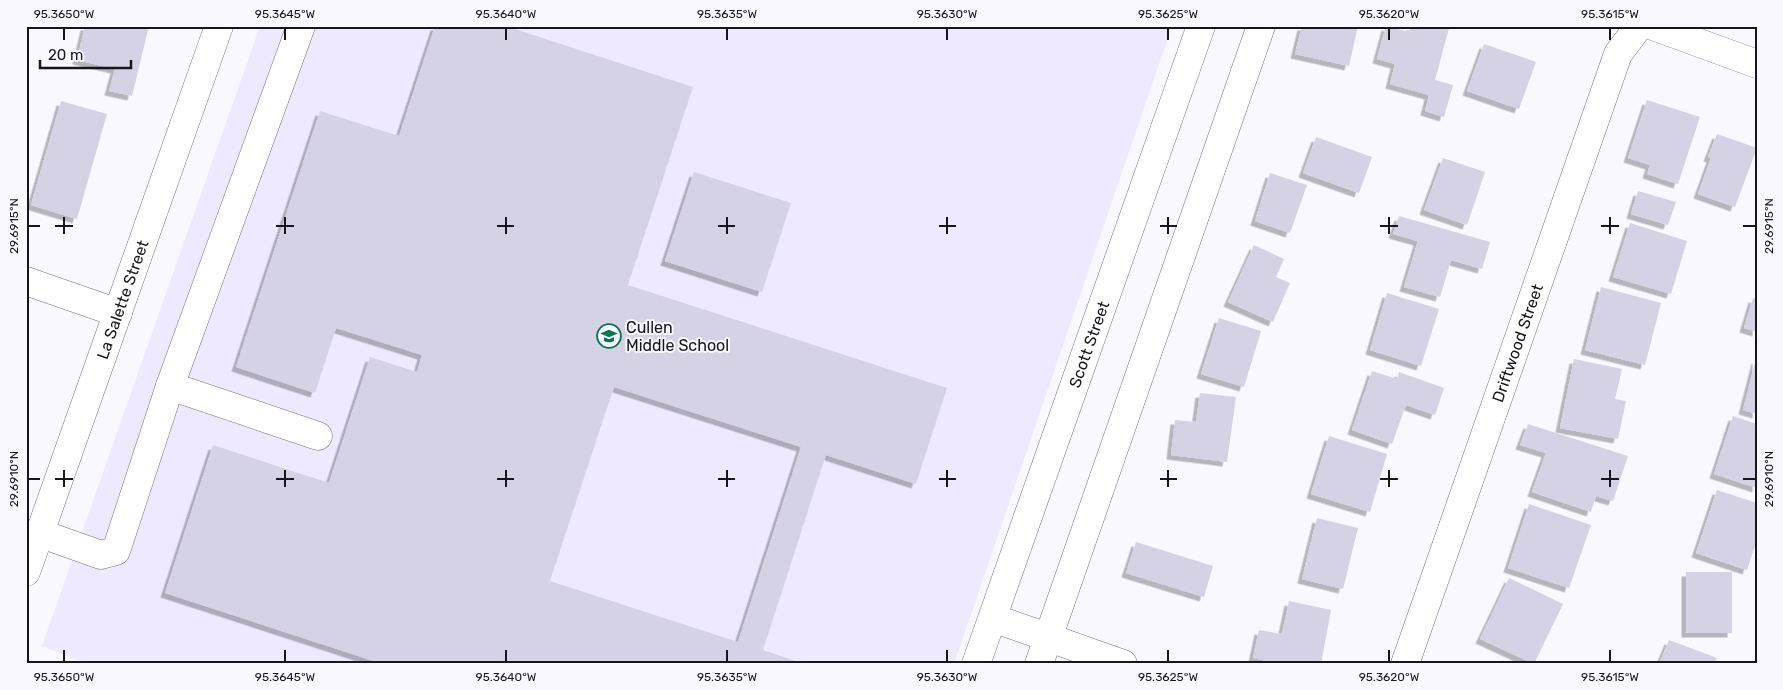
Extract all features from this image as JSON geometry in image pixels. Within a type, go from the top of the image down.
[{"type":"street","name":"La Salette Street","points":[[26,572],[219,26]]},
{"type":"street","points":[[39,533],[101,555],[116,551],[170,386],[301,26]]},
{"type":"street","name":"Scott Street","points":[[976,664],[1201,26]]},
{"type":"street","points":[[1039,664],[1261,26]]},
{"type":"street","name":"Driftwood Street","points":[[1405,664],[1618,54],[1638,26]]},
{"type":"street","points":[[1652,26],[1757,64]]},
{"type":"street","points":[[26,281],[118,313]]},
{"type":"street","points":[[170,386],[318,436]]},
{"type":"street","points":[[992,618],[1049,636],[1123,664]]},
{"type":"shaded area","name":"Cullen Middle School","points":[[260,26],[1172,26],[954,664],[87,664],[42,646]]},
{"type":"building","points":[[85,26],[149,26],[132,96],[109,91],[115,69],[77,60]]},
{"type":"building","points":[[435,26],[506,26],[693,87],[628,285],[947,388],[916,484],[826,455],[763,650],[804,664],[383,664],[165,593],[213,445],[329,483],[370,357],[417,372],[422,355],[336,328],[315,393],[236,367],[320,111],[399,136]],"holes":[[[614,387],[801,447],[738,642],[550,581]]]},
{"type":"building","points":[[1302,26],[1358,26],[1349,66],[1295,54]]},
{"type":"building","points":[[1386,26],[1409,32],[1411,26],[1442,26],[1449,28],[1435,80],[1453,85],[1444,117],[1425,111],[1429,95],[1390,84],[1395,64],[1377,59]]},
{"type":"building","points":[[1484,44],[1536,62],[1519,109],[1467,91]]},
{"type":"building","points":[[1647,100],[1700,117],[1678,184],[1647,174],[1650,165],[1628,158]]},
{"type":"building","points":[[61,101],[107,114],[77,219],[31,205]]},
{"type":"building","points":[[1717,134],[1757,148],[1735,207],[1698,194],[1711,158],[1708,157]]},
{"type":"building","points":[[1316,137],[1372,157],[1359,193],[1303,173]]},
{"type":"building","points":[[1443,158],[1485,172],[1467,225],[1424,210]]},
{"type":"building","points":[[694,172],[791,203],[762,292],[665,261]]},
{"type":"building","points":[[1270,173],[1307,185],[1290,233],[1255,221]]},
{"type":"building","points":[[1638,191],[1676,202],[1668,225],[1631,214]]},
{"type":"building","points":[[1399,216],[1490,242],[1482,269],[1451,260],[1440,297],[1404,287],[1418,241],[1393,234]]},
{"type":"building","points":[[1630,223],[1687,241],[1671,294],[1613,277]]},
{"type":"building","points":[[1254,245],[1284,259],[1276,277],[1290,283],[1273,322],[1228,302]]},
{"type":"building","points":[[1601,287],[1661,303],[1645,365],[1585,350]]},
{"type":"building","points":[[1387,293],[1439,309],[1421,366],[1370,350]]},
{"type":"building","points":[[1753,298],[1757,299],[1757,332],[1744,328]]},
{"type":"building","points":[[1219,318],[1261,331],[1244,387],[1201,374]]},
{"type":"building","points":[[1574,359],[1622,369],[1615,399],[1626,401],[1618,439],[1560,428]]},
{"type":"building","points":[[1757,359],[1757,414],[1743,410]]},
{"type":"building","points":[[1372,371],[1397,379],[1399,372],[1444,388],[1435,415],[1406,405],[1392,444],[1352,430]]},
{"type":"building","points":[[1200,393],[1236,397],[1227,462],[1171,455],[1175,420],[1196,422]]},
{"type":"building","points":[[1733,416],[1757,424],[1757,488],[1714,474]]},
{"type":"building","points":[[1528,424],[1628,456],[1613,501],[1596,496],[1591,512],[1532,492],[1546,453],[1520,445]]},
{"type":"building","points":[[1329,436],[1387,454],[1370,512],[1311,494]]},
{"type":"building","points":[[1717,490],[1757,503],[1757,540],[1747,570],[1696,553]]},
{"type":"building","points":[[1529,504],[1591,525],[1569,588],[1508,568]]},
{"type":"building","points":[[1317,518],[1358,528],[1343,589],[1302,579]]},
{"type":"building","points":[[1136,542],[1213,566],[1204,597],[1126,573]]},
{"type":"building","points":[[1686,572],[1732,572],[1732,633],[1686,633]]},
{"type":"building","points":[[1509,578],[1563,604],[1534,664],[1480,639]]},
{"type":"building","points":[[1289,601],[1331,610],[1321,664],[1282,664],[1253,658],[1259,630],[1282,634]]},
{"type":"building","points":[[1669,640],[1717,658],[1714,664],[1659,664]]},
{"type":"place","name":"Cullen Middle School","points":[[609,336]]}]
